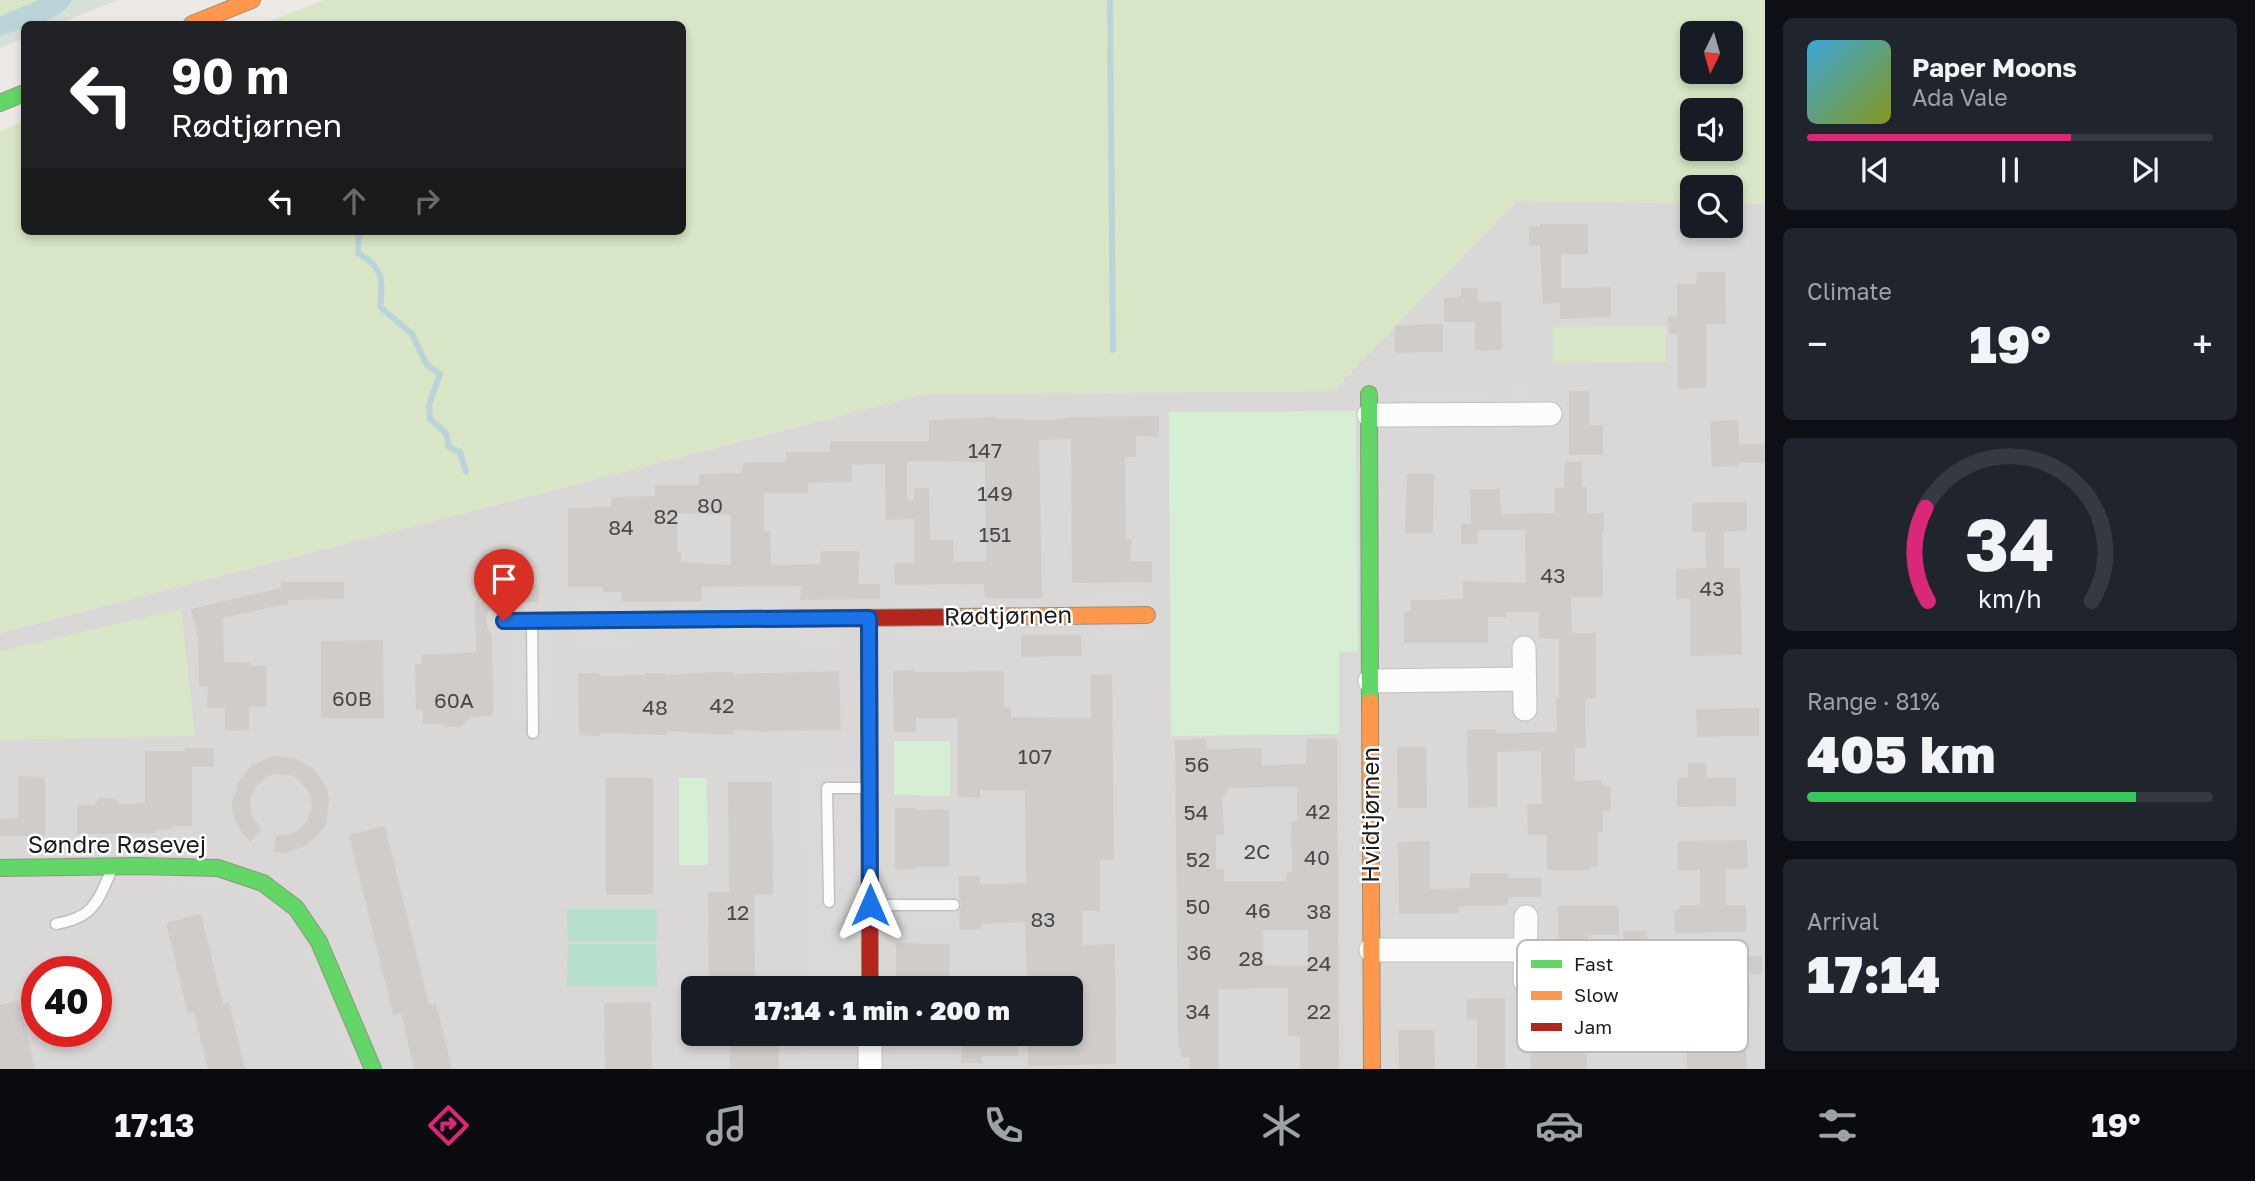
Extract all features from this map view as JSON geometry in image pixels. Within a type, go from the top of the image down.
[{"type":"street","points":[[200,21],[252,0]]},
{"type":"street","points":[[0,103],[21,94]]},
{"type":"street","name":"Hvidtjørnen","points":[[1372,1069],[1369,405],[1550,414]]},
{"type":"street","name":"Rødtjørnen","points":[[504,621],[1147,615]]},
{"type":"street","points":[[869,618],[870,976]]},
{"type":"street","points":[[1524,648],[1525,709]]},
{"type":"street","points":[[1370,681],[1524,679]]},
{"type":"street","name":"Søndre Røsevej","points":[[0,868],[218,868],[262,883],[296,908],[320,942],[373,1069]]},
{"type":"street","points":[[1526,917],[1526,940]]},
{"type":"street","points":[[1371,950],[1517,950]]},
{"type":"street","points":[[870,1046],[870,1069]]},
{"type":"lane","points":[[532,621],[533,733]]},
{"type":"lane","points":[[829,902],[827,788],[869,788]]},
{"type":"lane","points":[[56,924],[84,915],[96,905],[114,866]]},
{"type":"lane","points":[[870,905],[954,905]]},
{"type":"shaded area","points":[[72,0],[117,0],[65,21],[42,21],[60,13]]},
{"type":"shaded area","points":[[21,29],[21,39],[0,48],[0,36]]},
{"type":"shaded area","points":[[1516,201],[1680,203],[1680,238],[1743,238],[1743,203],[1765,204],[1765,1069],[0,1069],[0,633],[925,394],[1333,391]]},
{"type":"shaded area","points":[[1506,385],[1532,385],[1532,418],[1506,417]]},
{"type":"shaded area","points":[[1398,387],[1493,387],[1493,418],[1398,418]]},
{"type":"shaded area","points":[[1150,592],[1151,639],[1096,640],[1095,622],[1078,622],[1077,594]]},
{"type":"shaded area","points":[[971,597],[972,627],[1006,627],[1006,645],[896,646],[895,598]]},
{"type":"shaded area","points":[[716,598],[783,599],[782,628],[842,629],[842,647],[716,646]]},
{"type":"shaded area","points":[[609,599],[610,634],[631,633],[632,648],[573,649],[572,600]]},
{"type":"shaded area","points":[[506,629],[558,629],[558,723],[506,723]]},
{"type":"shaded area","points":[[1374,651],[1378,1069],[1343,1069],[1339,652]]},
{"type":"shaded area","points":[[800,765],[862,765],[863,976],[804,976]]},
{"type":"shaded area","points":[[151,865],[269,885],[377,1069],[351,1069],[302,954],[292,934],[278,918],[256,902],[235,892],[211,887],[153,886]]},
{"type":"shaded area","points":[[951,877],[952,933],[896,934],[896,878]]},
{"type":"shaded area","points":[[805,1046],[863,1046],[863,1069],[805,1069]]},
{"type":"shaded area","points":[[896,1046],[951,1046],[951,1065],[896,1064]]},
{"type":"green space","points":[[0,0],[39,0],[0,16]]},
{"type":"green space","points":[[324,0],[1765,0],[1765,204],[1743,203],[1743,175],[1680,175],[1680,203],[1516,201],[1333,391],[925,394],[0,633],[0,131],[21,122],[21,235],[686,235],[686,21],[271,21]]},
{"type":"green space","points":[[1666,326],[1666,362],[1553,363],[1553,327]]},
{"type":"green space","points":[[1356,411],[1358,652],[1339,652],[1339,734],[1171,736],[1169,412]]},
{"type":"green space","points":[[181,609],[195,736],[0,740],[0,651]]},
{"type":"green space","points":[[894,741],[950,741],[950,796],[894,795]]},
{"type":"green space","points":[[679,778],[707,778],[708,865],[679,865]]},
{"type":"green space","points":[[567,909],[657,909],[657,941],[568,941]]},
{"type":"green space","points":[[568,944],[656,944],[657,986],[567,986]]},
{"type":"water","points":[[39,0],[72,0],[52,18],[21,21],[21,29],[0,36],[0,16]]},
{"type":"building","points":[[1588,224],[1588,254],[1561,254],[1561,288],[1611,287],[1611,317],[1560,319],[1560,303],[1543,304],[1540,246],[1529,246],[1529,226]]},
{"type":"building","points":[[1697,272],[1725,272],[1726,324],[1706,324],[1706,388],[1678,389],[1678,334],[1669,334],[1668,316],[1677,317],[1677,284],[1696,284]]},
{"type":"building","points":[[1461,288],[1478,288],[1478,302],[1501,301],[1502,350],[1475,351],[1475,322],[1444,322],[1444,298],[1458,298],[1461,296]]},
{"type":"building","points":[[1443,324],[1443,352],[1395,353],[1395,325]]},
{"type":"building","points":[[1569,391],[1589,391],[1589,425],[1603,425],[1603,455],[1569,455]]},
{"type":"building","points":[[1159,416],[1159,437],[1136,436],[1136,457],[1125,457],[1126,539],[1132,539],[1130,561],[1152,561],[1152,582],[1072,583],[1071,439],[1039,440],[1042,598],[985,598],[984,584],[895,585],[894,563],[914,563],[914,519],[886,520],[885,464],[852,465],[852,482],[808,483],[808,493],[764,493],[764,531],[770,531],[771,565],[821,564],[820,551],[860,551],[858,584],[880,584],[880,599],[800,600],[801,586],[702,587],[702,601],[622,602],[622,592],[603,592],[603,587],[568,587],[568,508],[611,507],[611,497],[655,496],[655,485],[699,485],[699,474],[742,473],[743,463],[786,462],[786,452],[830,452],[830,441],[929,441],[929,420],[996,417],[1051,420],[1071,417]],"holes":[[[907,461],[985,462],[986,562],[954,562],[953,540],[930,540],[929,488],[914,488],[914,500],[907,500]],[[677,513],[731,515],[731,565],[681,562],[681,552],[677,552]]]},
{"type":"building","points":[[1738,420],[1739,444],[1765,444],[1765,463],[1712,467],[1710,421]]},
{"type":"building","points":[[1565,462],[1582,462],[1582,487],[1587,487],[1587,513],[1604,513],[1603,597],[1571,597],[1572,633],[1596,633],[1596,698],[1585,699],[1586,748],[1575,748],[1575,781],[1601,780],[1601,784],[1610,787],[1611,810],[1603,810],[1603,832],[1598,832],[1598,867],[1590,867],[1590,870],[1547,870],[1547,835],[1528,835],[1527,804],[1542,804],[1541,751],[1497,752],[1497,807],[1468,808],[1467,729],[1496,729],[1496,733],[1557,732],[1559,639],[1539,639],[1539,612],[1506,612],[1506,617],[1488,617],[1488,643],[1404,643],[1404,611],[1411,611],[1411,600],[1463,599],[1463,581],[1526,583],[1525,530],[1478,530],[1478,544],[1461,544],[1461,523],[1471,524],[1470,489],[1500,489],[1501,514],[1555,513],[1555,488],[1564,487]]},
{"type":"building","points":[[1407,474],[1434,474],[1433,533],[1405,533]]},
{"type":"building","points":[[1747,502],[1747,531],[1724,532],[1724,568],[1740,568],[1742,655],[1690,656],[1690,598],[1676,599],[1676,569],[1706,568],[1705,532],[1692,532],[1692,503]]},
{"type":"building","points":[[507,564],[531,564],[531,585],[539,585],[539,602],[507,603]]},
{"type":"building","points":[[281,582],[344,582],[344,599],[288,600],[288,605],[223,618],[224,662],[266,666],[266,707],[249,707],[249,730],[225,731],[225,708],[207,708],[208,686],[199,687],[198,638],[191,609],[281,588]]},
{"type":"building","points":[[475,602],[497,602],[488,611],[486,620],[488,630],[492,634],[493,716],[472,717],[459,727],[423,724],[423,710],[416,710],[415,664],[422,664],[421,655],[476,652]]},
{"type":"building","points":[[1021,635],[1081,635],[1082,656],[1021,657]]},
{"type":"building","points":[[383,640],[384,718],[321,718],[321,641]]},
{"type":"building","points":[[839,671],[841,730],[733,730],[734,734],[667,731],[667,735],[579,735],[578,673],[599,673],[599,676]]},
{"type":"building","points":[[893,671],[1004,671],[1004,707],[1011,707],[1011,717],[1091,718],[1091,675],[1112,674],[1114,860],[1100,860],[1100,911],[1082,911],[1082,945],[1115,944],[1116,1064],[1028,1066],[1028,1046],[1083,1046],[1083,976],[1027,976],[1025,922],[981,924],[981,929],[960,930],[959,911],[962,904],[959,899],[959,876],[980,876],[980,884],[1026,883],[1025,790],[980,790],[980,798],[958,797],[958,718],[916,718],[916,732],[894,732]]},
{"type":"building","points":[[1759,708],[1759,736],[1697,737],[1696,709]]},
{"type":"building","points":[[1337,738],[1339,1069],[1300,1069],[1300,1037],[1288,1036],[1288,988],[1218,989],[1218,1069],[1190,1069],[1190,1057],[1181,1057],[1181,1049],[1178,1049],[1175,740],[1206,739],[1207,749],[1262,748],[1262,765],[1306,764],[1306,739]],"holes":[[[1297,787],[1297,821],[1291,821],[1292,872],[1287,872],[1286,881],[1224,881],[1224,869],[1216,869],[1216,835],[1224,835],[1222,795],[1227,795],[1227,788]],[[1263,930],[1308,930],[1308,966],[1264,965]]]},
{"type":"building","points":[[1397,747],[1426,747],[1427,808],[1398,808]]},
{"type":"building","points":[[185,748],[214,748],[214,767],[192,767],[192,826],[171,826],[171,829],[156,830],[156,833],[77,834],[77,805],[94,805],[100,798],[116,799],[120,804],[145,803],[145,751],[185,751]]},
{"type":"building","points":[[273,756],[295,758],[314,769],[327,788],[329,799],[326,826],[306,846],[285,853],[274,852],[276,835],[297,831],[307,821],[312,808],[310,793],[296,777],[275,774],[257,785],[250,804],[253,818],[262,829],[251,842],[243,835],[233,815],[232,803],[238,782],[252,765]]},
{"type":"building","points":[[1688,763],[1706,763],[1706,778],[1736,778],[1736,806],[1677,807],[1677,778],[1688,778]]},
{"type":"building","points":[[18,776],[45,777],[45,836],[0,836],[0,819],[18,818]]},
{"type":"building","points":[[606,778],[653,778],[653,895],[606,895]]},
{"type":"building","points":[[728,782],[772,782],[773,895],[754,894],[755,976],[709,976],[708,892],[729,892]]},
{"type":"building","points":[[895,808],[949,809],[949,867],[895,870]]},
{"type":"building","points":[[385,826],[429,1005],[436,1004],[452,1069],[414,1069],[401,1013],[393,1015],[349,835]]},
{"type":"building","points":[[1747,840],[1748,869],[1726,869],[1726,905],[1746,905],[1746,932],[1675,933],[1674,910],[1679,910],[1679,905],[1700,905],[1700,870],[1678,870],[1678,841]]},
{"type":"building","points":[[1430,841],[1430,889],[1470,888],[1470,873],[1508,873],[1508,878],[1541,878],[1541,897],[1508,897],[1508,905],[1459,906],[1459,913],[1399,914],[1398,842]]},
{"type":"building","points":[[1558,906],[1619,906],[1619,935],[1588,935],[1588,940],[1559,940]]},
{"type":"building","points":[[201,914],[223,1004],[229,1002],[245,1069],[208,1069],[194,1012],[188,1014],[166,923]]},
{"type":"building","points":[[1623,931],[1647,931],[1647,940],[1623,940]]},
{"type":"building","points":[[896,943],[950,944],[950,976],[896,976]]},
{"type":"building","points":[[1748,956],[1762,956],[1762,974],[1748,974]]},
{"type":"building","points":[[1750,982],[1750,1010],[1748,1010]]},
{"type":"building","points":[[1505,998],[1505,1068],[1477,1068],[1477,1019],[1467,1020],[1467,999]]},
{"type":"building","points":[[19,1001],[21,1047],[30,1047],[35,1069],[0,1069],[0,1005]]},
{"type":"building","points":[[651,1002],[652,1069],[605,1069],[604,1003]]},
{"type":"building","points":[[1398,1030],[1434,1030],[1435,1069],[1399,1069]]},
{"type":"building","points":[[729,1046],[779,1046],[779,1069],[730,1069]]},
{"type":"building","points":[[962,1046],[1018,1046],[1018,1056],[982,1056],[982,1063],[961,1063]]},
{"type":"building","points":[[1530,1052],[1587,1052],[1587,1069],[1531,1069]]},
{"type":"building","points":[[1686,1052],[1746,1052],[1746,1069],[1687,1069]]},
{"type":"waterway","points":[[1110,0],[1113,350]]},
{"type":"waterway","points":[[359,235],[358,253],[367,258],[380,275],[380,307],[412,334],[427,365],[440,374],[429,405],[430,419],[446,433],[449,447],[460,452],[466,472]]},
{"type":"traffic: fast","points":[[0,103],[21,94]]},
{"type":"traffic: fast","points":[[1369,394],[1370,702]]},
{"type":"traffic: fast","points":[[0,868],[218,868],[263,883],[296,908],[319,942],[373,1069]]},
{"type":"traffic: slow","points":[[200,21],[252,0]]},
{"type":"traffic: slow","points":[[957,617],[1147,615]]},
{"type":"traffic: slow","points":[[1370,702],[1372,1069]]},
{"type":"traffic: jam","points":[[504,621],[957,617]]},
{"type":"traffic: jam","points":[[869,618],[870,976]]},
{"type":"route","points":[[504,621],[869,618],[870,905]]}]
